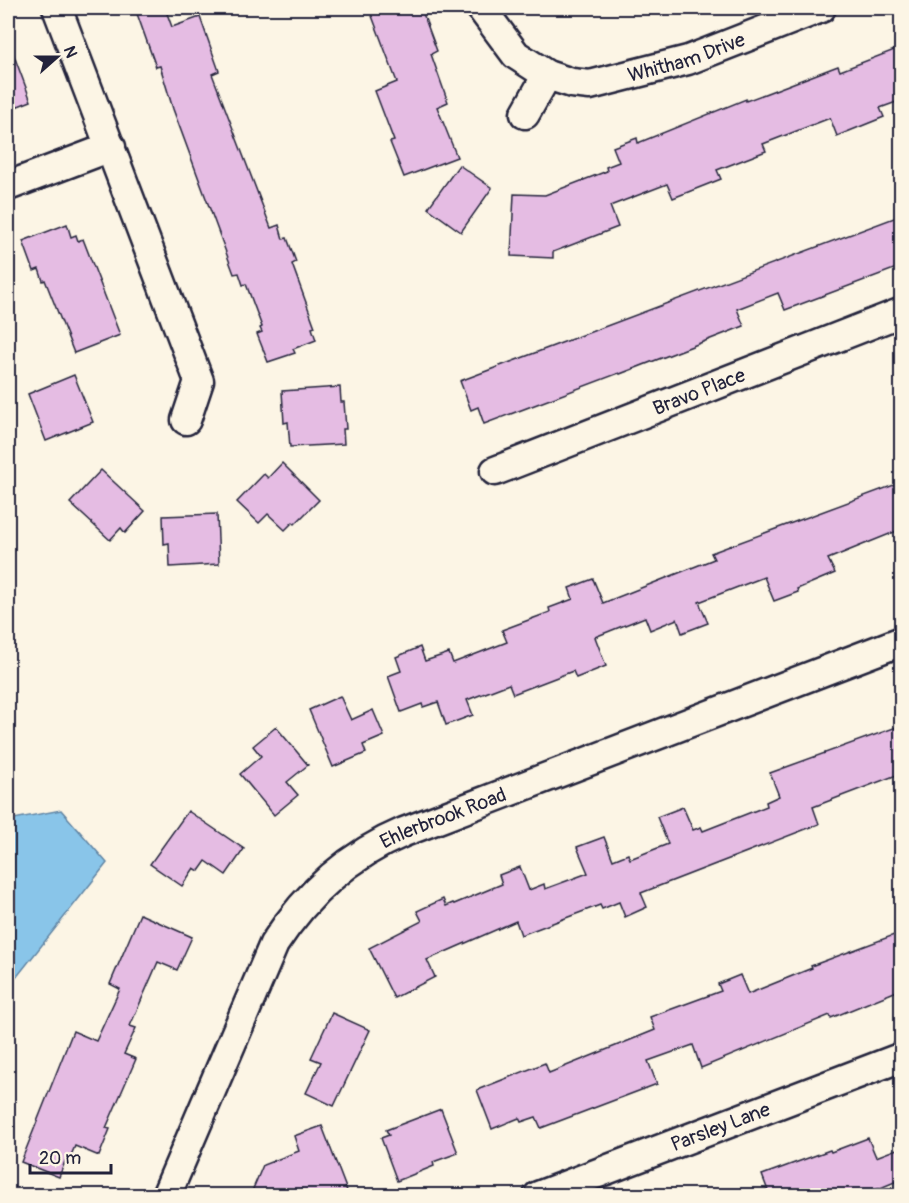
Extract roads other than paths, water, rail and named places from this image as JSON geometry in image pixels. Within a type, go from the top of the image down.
[{"type":"street","points":[[57,8],[199,381],[186,420]]},
{"type":"street","name":"Whitham Drive","points":[[482,8],[516,55],[547,75],[572,83],[590,85],[688,60],[821,8]]},
{"type":"street","points":[[525,114],[547,75]]},
{"type":"street","points":[[8,186],[111,147]]},
{"type":"street","name":"Bravo Place","points":[[495,471],[902,312]]},
{"type":"street","name":"Ehlerbrook Road","points":[[166,1196],[274,944],[295,913],[344,865],[370,848],[404,832],[902,641]]},
{"type":"street","name":"Parsley Lane","points":[[538,1196],[902,1057]]},
{"type":"water","points":[[61,810],[107,863],[11,984],[8,996],[8,820]]}]
